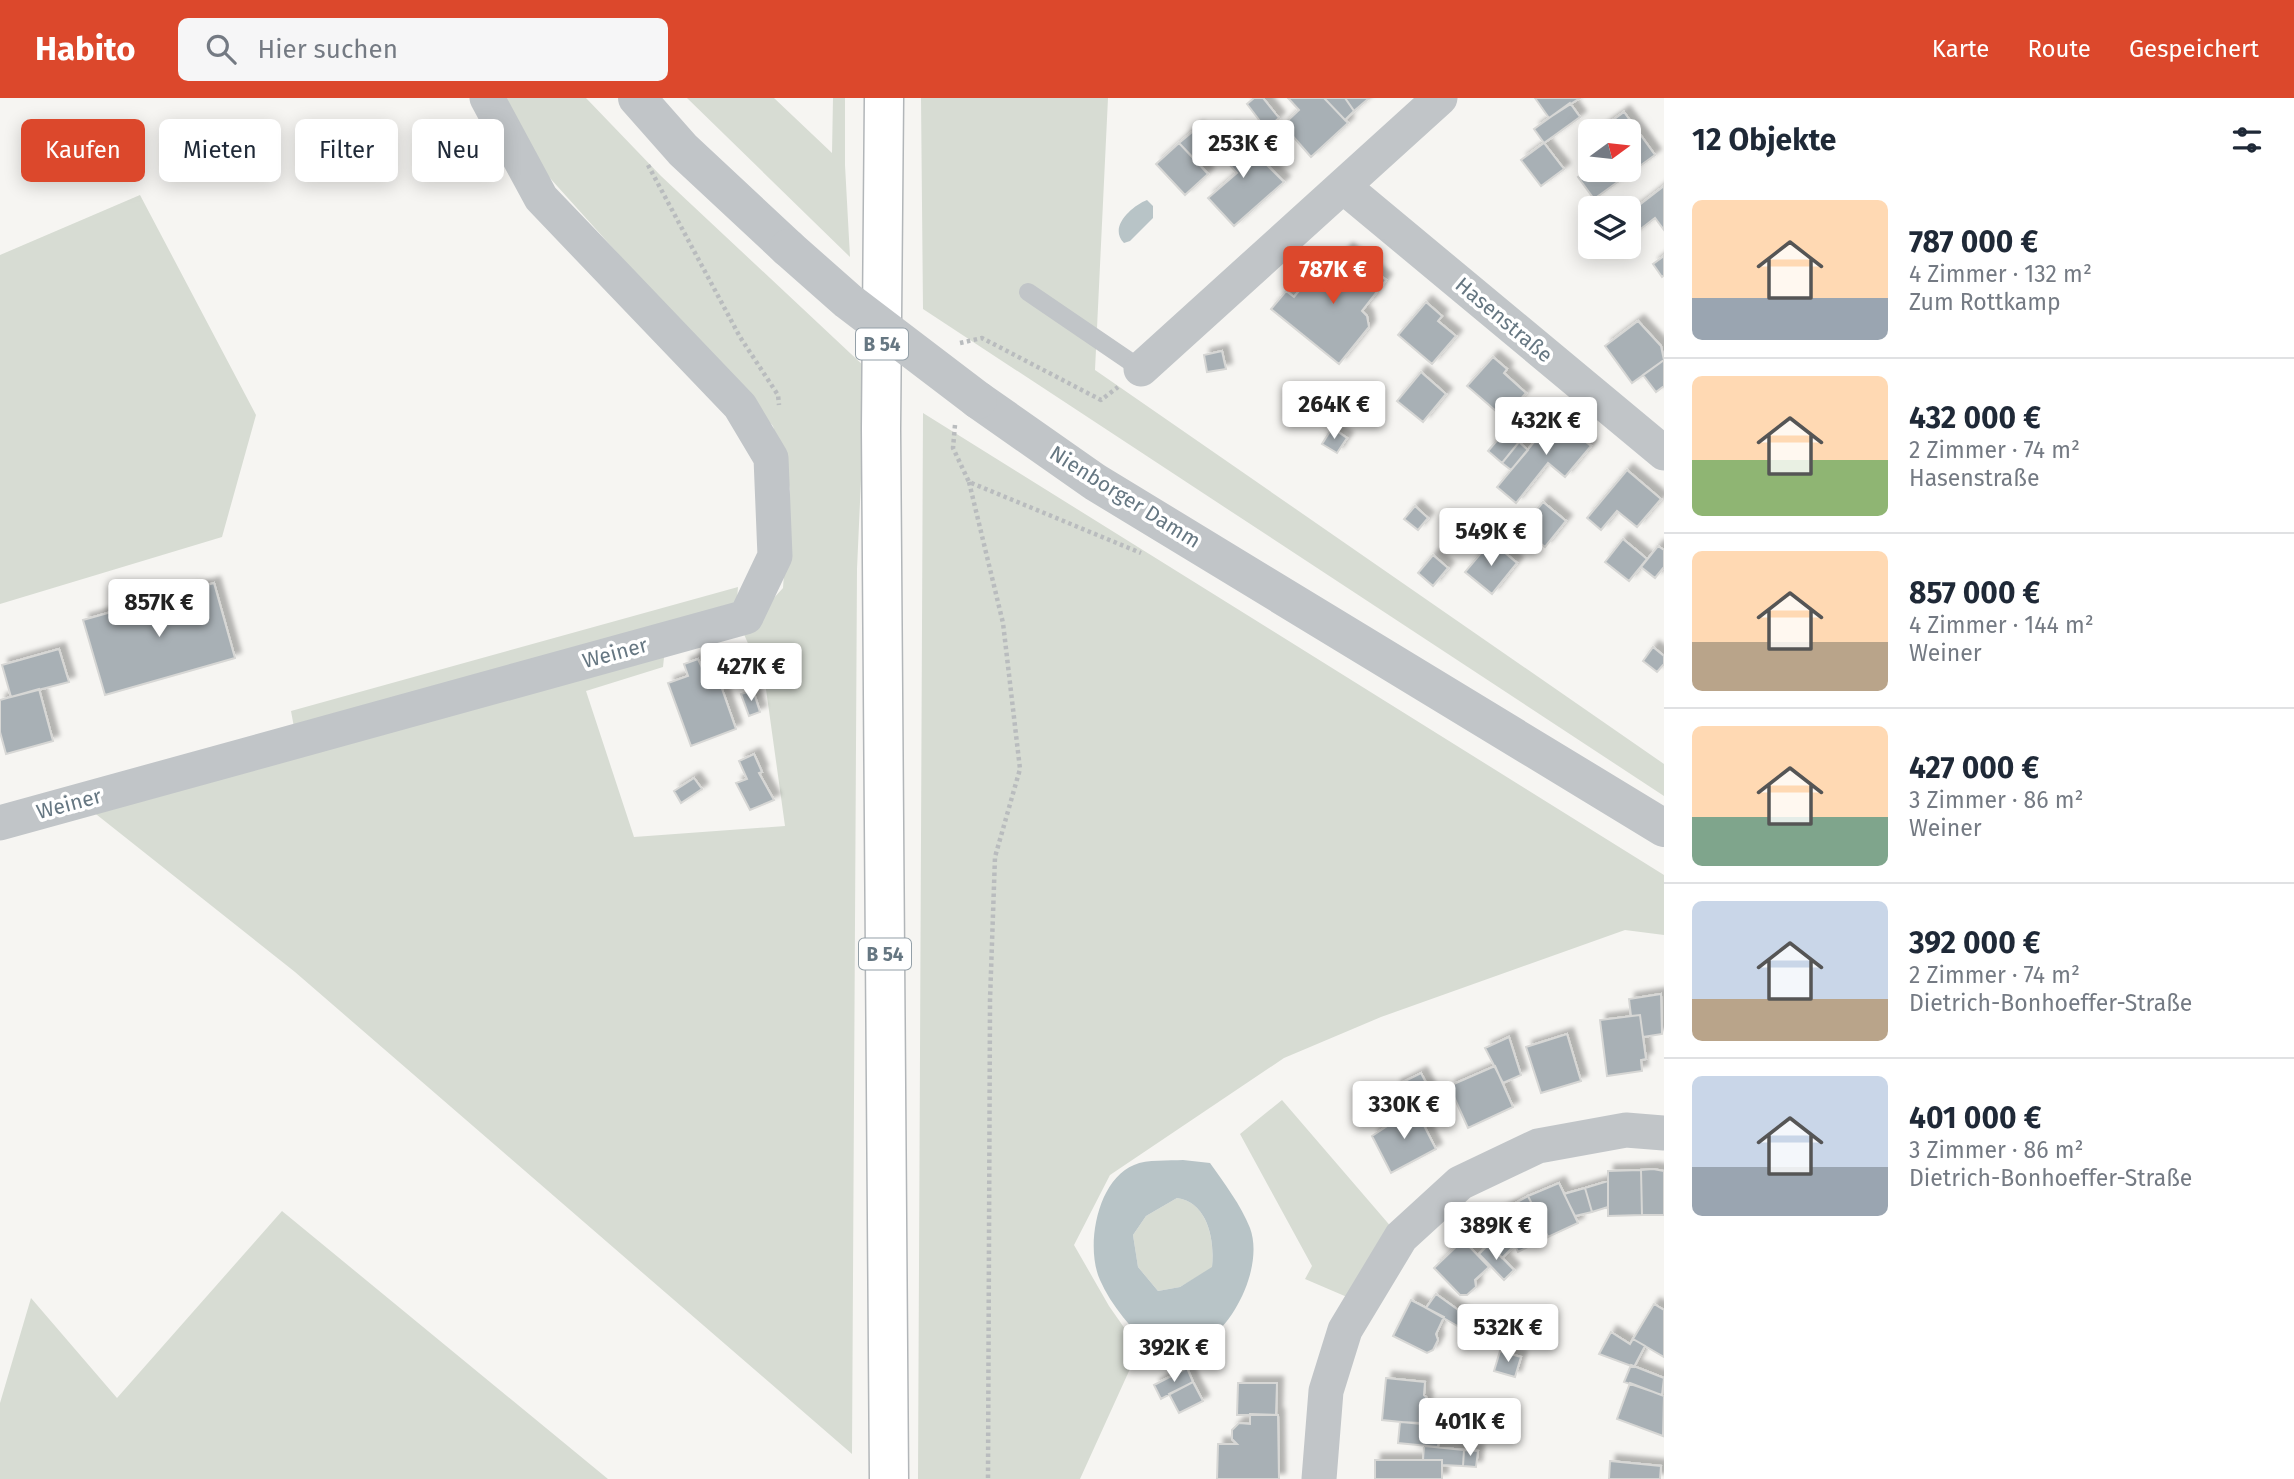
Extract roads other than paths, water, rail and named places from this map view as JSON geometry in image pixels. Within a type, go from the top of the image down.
[{"type":"highway","name":"B 54","points":[[884,98],[881,442],[889,1479]]},
{"type":"street","name":"Weiner","points":[[0,823],[746,617],[775,556],[771,458],[740,406],[541,198],[487,98]]},
{"type":"street","name":"Nienborger Damm","points":[[637,98],[683,150],[788,248],[848,301],[978,400],[1095,482],[1664,828]]},
{"type":"street","points":[[1141,369],[1440,98]]},
{"type":"street","name":"Hasenstraße","points":[[1344,187],[1664,453]]},
{"type":"street","points":[[1320,1479],[1326,1391],[1345,1330],[1401,1237],[1460,1183],[1538,1146],[1626,1130],[1664,1133]]},
{"type":"lane","points":[[1028,292],[1141,369]]}]
